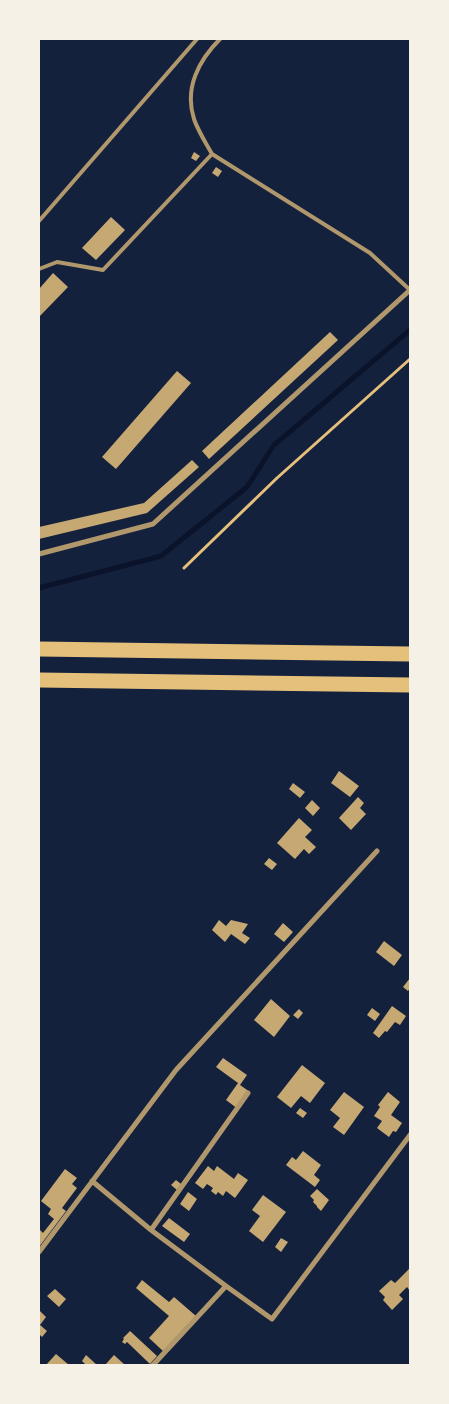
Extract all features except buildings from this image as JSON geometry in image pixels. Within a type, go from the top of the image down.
[{"type":"highway","points":[[39,649],[410,654]]},
{"type":"highway","points":[[39,680],[410,685]]},
{"type":"street","points":[[39,554],[153,524],[410,290]]},
{"type":"street","points":[[39,1252],[176,1070],[377,851]]},
{"type":"street","points":[[151,1230],[248,1093]]},
{"type":"street","points":[[92,1181],[151,1230],[272,1319],[410,1135]]},
{"type":"street","points":[[153,1365],[226,1286]]},
{"type":"lane","points":[[39,221],[197,39]]},
{"type":"lane","points":[[220,39],[211,48],[198,67],[190,93],[194,119],[212,154],[370,253],[410,290]]},
{"type":"lane","points":[[39,269],[57,262],[103,270],[212,154]]},
{"type":"path","points":[[184,568],[276,478],[410,359]]},
{"type":"waterway","points":[[39,588],[161,556],[247,487],[274,445],[410,330]]}]
